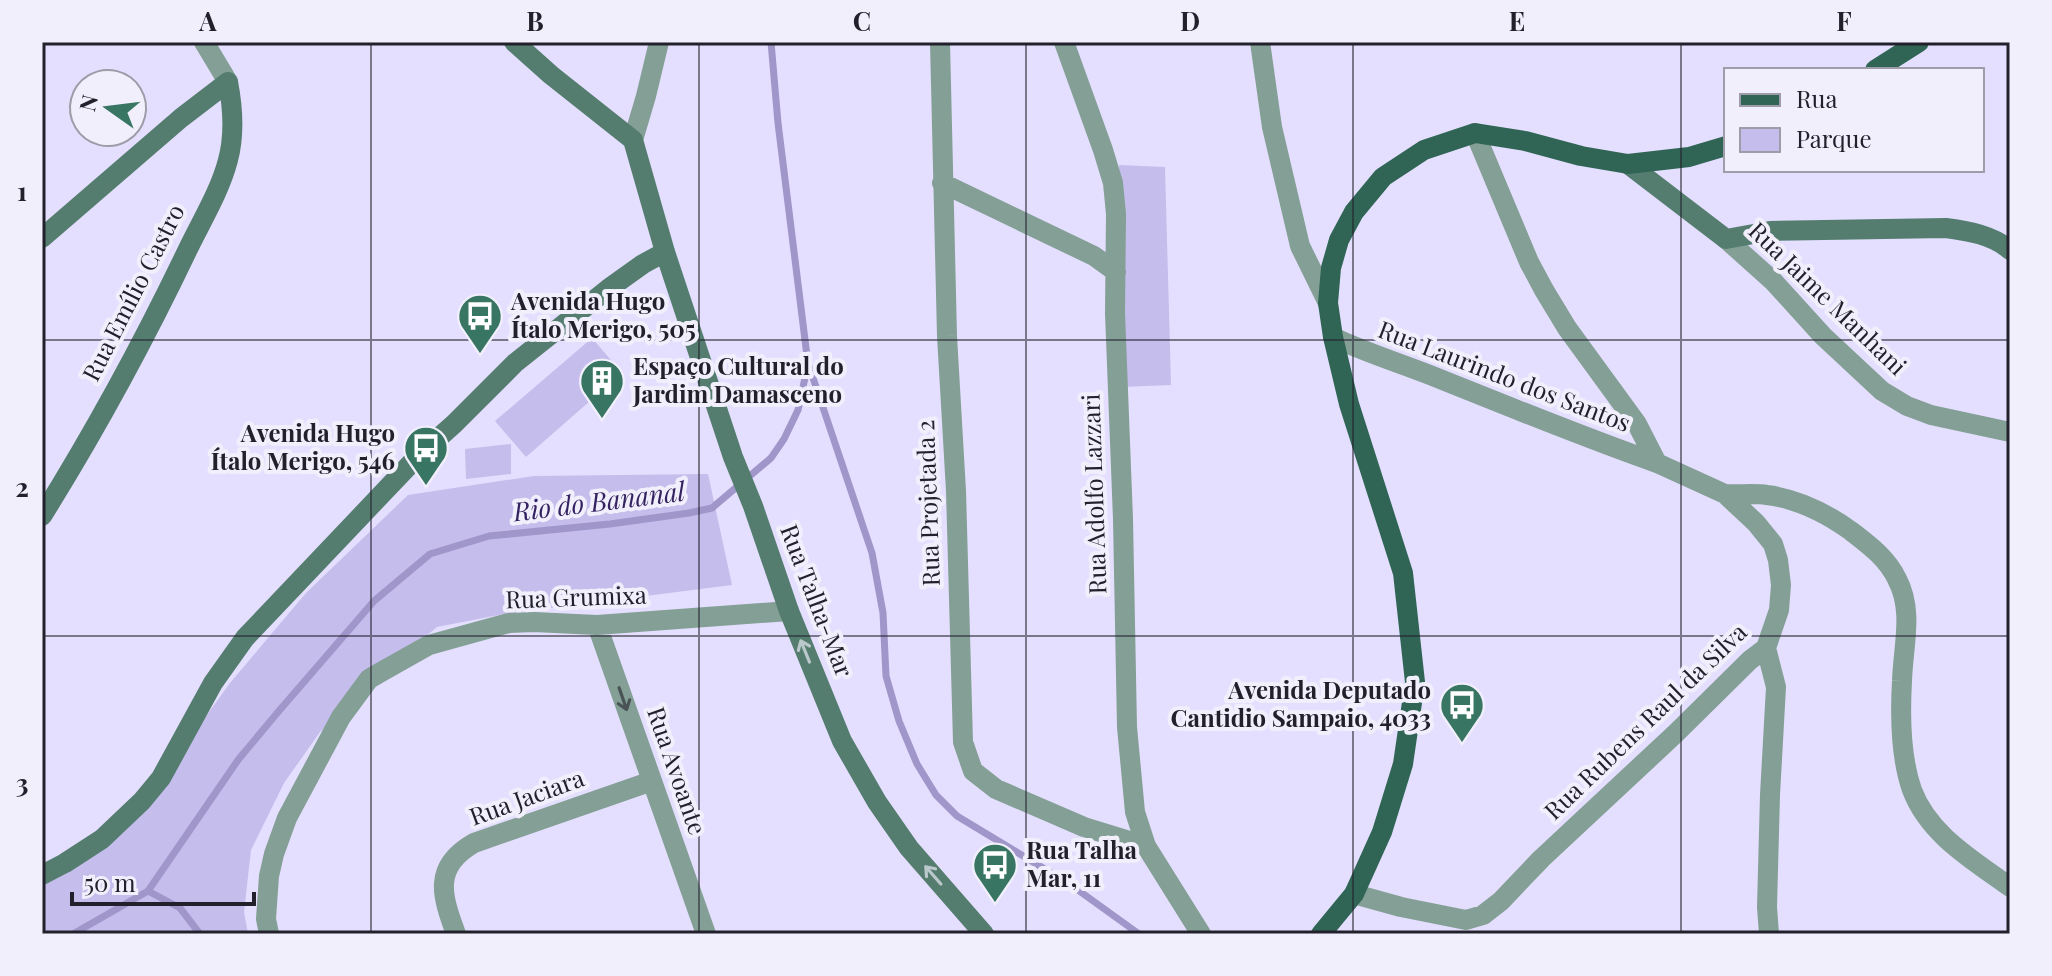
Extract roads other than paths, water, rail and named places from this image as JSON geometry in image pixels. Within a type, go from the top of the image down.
[{"type":"main road","points":[[1878,68],[1919,42]]},
{"type":"main road","points":[[1321,934],[1354,894],[1382,832],[1403,764],[1415,682],[1403,573],[1349,404],[1333,337],[1328,303],[1331,268],[1339,240],[1354,212],[1383,177],[1424,150],[1475,133],[1628,164],[1689,157],[1724,147]]},
{"type":"street","points":[[42,238],[181,118],[228,82],[204,42]]},
{"type":"street","points":[[514,42],[633,140],[659,42]]},
{"type":"street","name":"Rua Projetada 2","points":[[940,42],[947,336],[956,491],[963,742],[973,771],[996,789],[1084,827],[1146,846]]},
{"type":"street","points":[[1260,42],[1272,127],[1300,246],[1328,303]]},
{"type":"street","name":"Rua Adolfo Lazzari","points":[[1062,43],[1103,150],[1113,183],[1116,214],[1127,727],[1135,812],[1146,846],[1201,934]]},
{"type":"street","name":"Rua Emílio Castro","points":[[42,516],[168,292],[220,184],[229,156],[233,124],[228,82]]},
{"type":"street","points":[[1475,133],[1529,262],[1544,290],[1567,328],[1637,424],[1657,463]]},
{"type":"street","name":"Rua Talha-Mar","points":[[633,140],[665,252],[733,457],[789,611],[842,741],[877,802],[909,848],[984,934]]},
{"type":"street","name":"Rua Jaime Manhani","points":[[1628,164],[1726,239],[1773,281],[1823,336],[1882,391],[1907,406],[1931,415],[2010,432]]},
{"type":"street","points":[[942,183],[1094,256],[1116,272]]},
{"type":"street","points":[[1726,239],[1770,231],[1946,228],[1975,232],[2010,250]]},
{"type":"street","points":[[42,875],[102,839],[142,801],[161,778],[213,683],[245,638],[417,457],[515,363],[608,289],[665,252]]},
{"type":"street","name":"Rua Laurindo dos Santos","points":[[1333,337],[1591,440],[1657,463]]},
{"type":"street","name":"Rua Rubens Raul da Silva","points":[[1354,894],[1466,920],[1483,915],[1766,648],[1779,610],[1781,585],[1773,544],[1725,494],[1657,463]]},
{"type":"street","points":[[1725,494],[1766,495],[1805,505],[1835,520],[1886,561],[1898,580],[1905,602],[1907,625],[1902,680],[1902,745],[1912,789],[1923,813],[1944,838],[2010,887]]},
{"type":"street","name":"Rua Grumixa","points":[[269,934],[266,919],[269,876],[287,818],[341,717],[369,679],[429,645],[509,623],[597,625],[789,611]]},
{"type":"street","name":"Rua Avoante","points":[[597,625],[706,934]]},
{"type":"street","points":[[1766,648],[1776,687],[1770,795],[1769,934]]},
{"type":"street","name":"Rua Jaciara","points":[[456,934],[442,886],[447,867],[460,851],[474,843],[652,781]]},
{"type":"waterway","name":"Rio do Bananal","points":[[73,934],[148,891],[238,760],[278,712],[374,601],[430,554],[489,536],[610,524],[712,508],[771,458],[798,410],[808,364],[771,42]]},
{"type":"waterway","points":[[809,366],[872,553],[883,613],[886,676],[899,721],[917,764],[936,795],[957,816],[1071,885],[1139,934]]},
{"type":"waterway","points":[[148,891],[180,908],[200,934]]},
{"type":"place","name":"Avenida Hugo Ítalo Merigo, 505","points":[[480,355]]},
{"type":"place","name":"Espaço Cultural do Jardim Damasceno","points":[[602,420]]},
{"type":"place","name":"Avenida Hugo Ítalo Merigo, 546","points":[[426,487]]},
{"type":"place","name":"Avenida Deputado Cantidio Sampaio, 4033","points":[[1462,744]]},
{"type":"place","name":"Rua Talha Mar, 11","points":[[995,904]]}]
